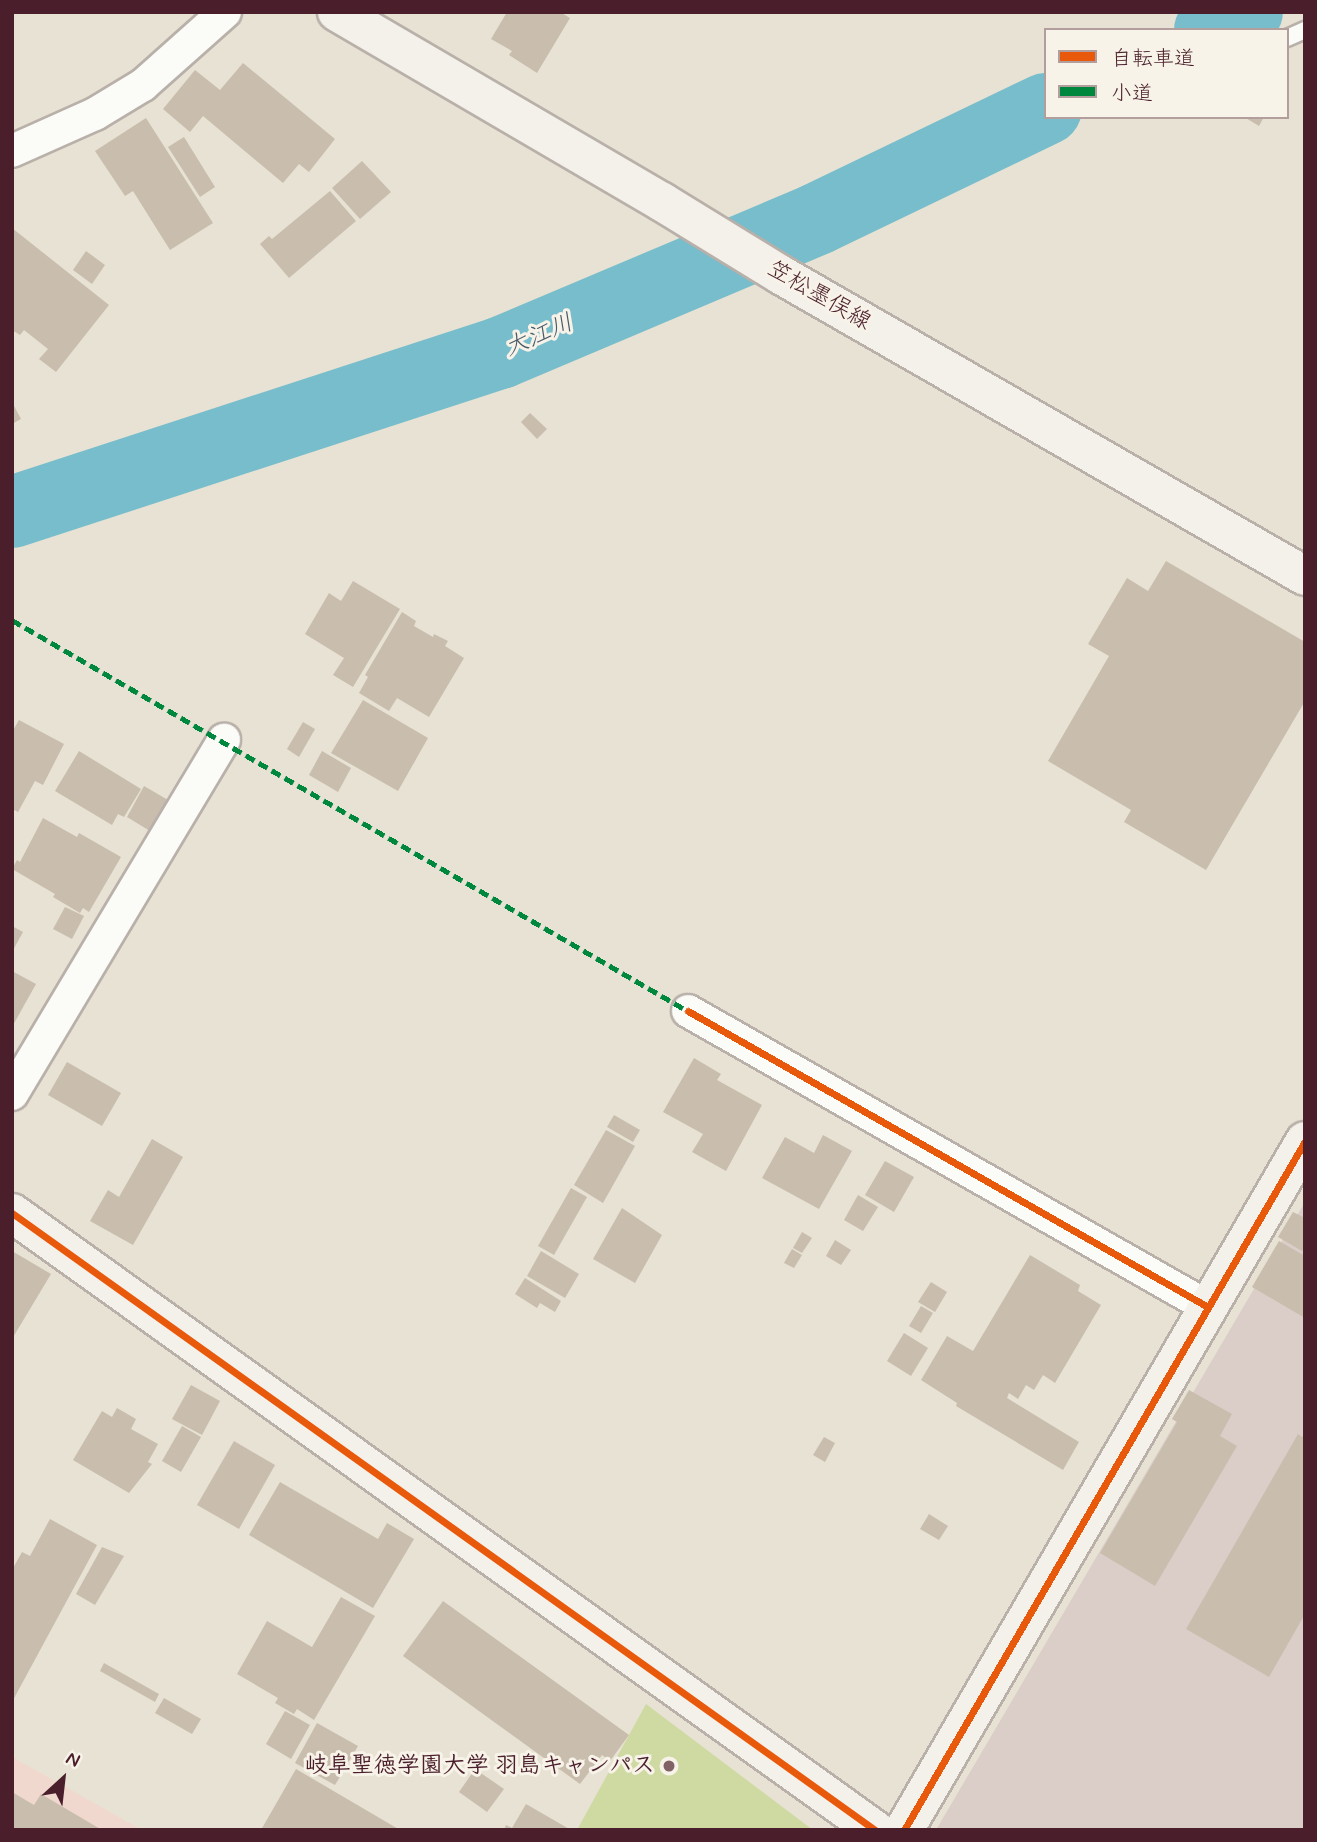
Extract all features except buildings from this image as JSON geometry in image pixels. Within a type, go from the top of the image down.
[{"type":"street","points":[[12,151],[95,114],[143,85],[225,12]]},
{"type":"street","name":"笠松墨俣線","points":[[337,12],[662,202],[781,275],[1305,576]]},
{"type":"street","points":[[12,1094],[224,740]]},
{"type":"street","points":[[688,1011],[1208,1307]]},
{"type":"street","points":[[904,1830],[1305,1141]]},
{"type":"street","points":[[12,1213],[875,1830]]},
{"type":"lane","points":[[1289,37],[1305,30]]},
{"type":"shaded area","points":[[1305,1202],[1305,1830],[936,1830]]},
{"type":"shaded area","points":[[12,1757],[142,1830],[12,1830]]},
{"type":"green space","name":"岐阜聖徳学園大学 羽島キャンパス","points":[[646,1704],[813,1830],[577,1830]]},
{"type":"waterway","name":"大江川","points":[[1214,28],[1247,12]]},
{"type":"waterway","name":"大江川","points":[[12,512],[500,353],[817,219],[1044,110]]},
{"type":"marked path","points":[[12,620],[688,1011]]},
{"type":"cycle path","points":[[688,1011],[1208,1307]]},
{"type":"cycle path","points":[[904,1830],[1305,1141]]},
{"type":"cycle path","points":[[12,1213],[875,1830]]},
{"type":"place","name":"岐阜聖徳学園大学 羽島キャンパス","points":[[669,1766]]}]
